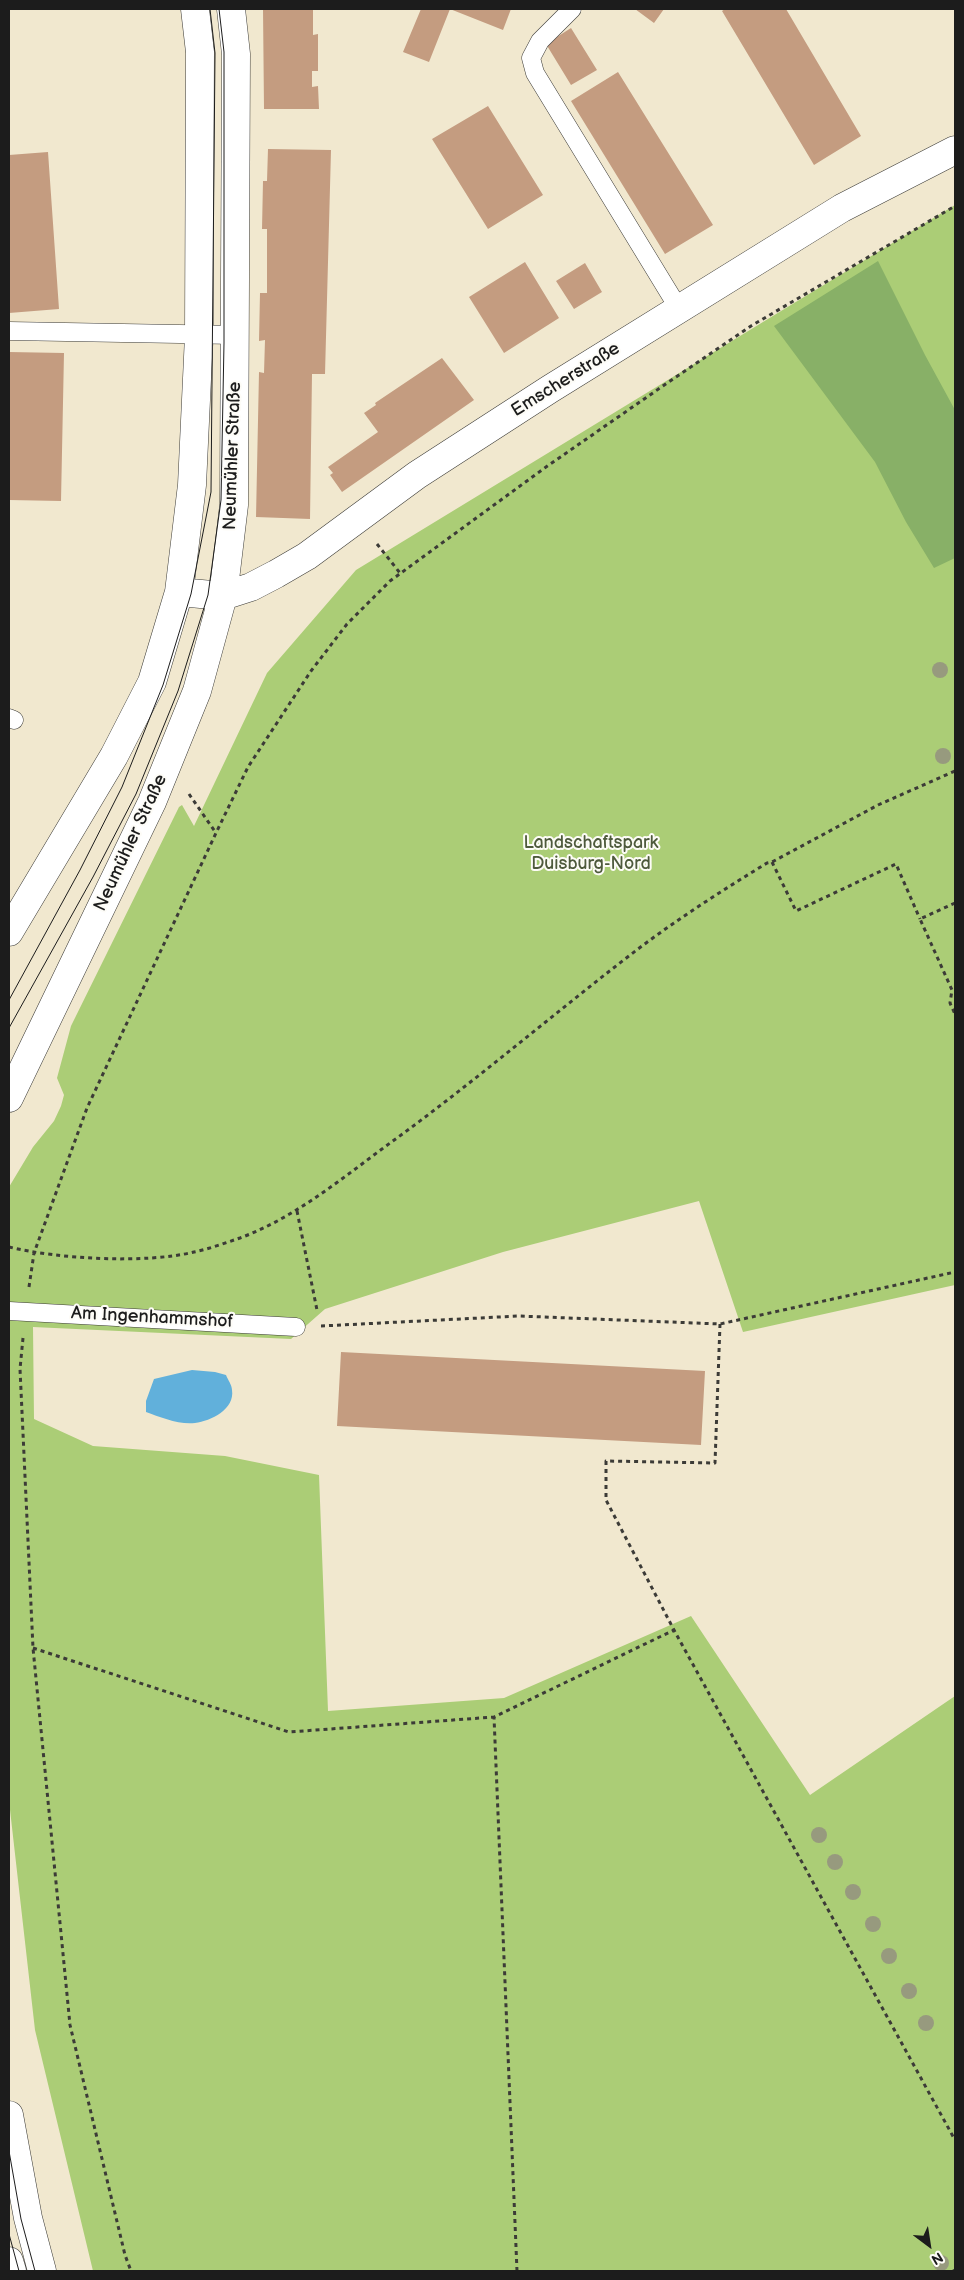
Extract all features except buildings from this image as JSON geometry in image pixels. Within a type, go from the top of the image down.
[{"type":"main road","points":[[9,932],[114,756],[152,682],[179,592],[192,485],[199,336],[200,52],[195,9]]},
{"type":"main road","name":"Neumühler Straße","points":[[9,1098],[152,802],[197,691],[223,596],[234,506],[236,54],[231,9]]},
{"type":"main road","name":"Emscherstraße","points":[[179,592],[223,596],[251,587],[276,574],[307,556],[417,475],[679,309],[842,208],[955,150]]},
{"type":"main road","points":[[9,2115],[28,2218],[42,2271]]},
{"type":"main road","points":[[9,2260],[12,2271]]},
{"type":"lane","points":[[572,9],[540,41],[531,58],[535,72],[679,309]]},
{"type":"lane","points":[[9,332],[236,335]]},
{"type":"lane","name":"Am Ingenhammshof","points":[[17,1311],[296,1327]]},
{"type":"path","points":[[131,2271],[124,2255],[70,2025],[32,1648],[17,1311],[34,1253],[87,1108],[248,767],[311,671],[347,624],[400,573],[546,467],[751,326],[955,206]]},
{"type":"path","points":[[358,519],[400,573]]},
{"type":"path","points":[[167,764],[216,833]]},
{"type":"path","points":[[9,1247],[34,1253],[90,1257],[156,1258],[194,1253],[242,1237],[297,1211],[451,1098],[639,948],[705,902],[767,863],[878,805],[955,771]]},
{"type":"path","points":[[772,862],[796,911],[896,864],[952,990],[950,1003],[955,1014]]},
{"type":"path","points":[[920,919],[955,903]]},
{"type":"path","points":[[297,1211],[321,1326]]},
{"type":"path","points":[[296,1327],[519,1316],[720,1324],[955,1272]]},
{"type":"path","points":[[720,1324],[715,1463],[606,1462],[606,1500],[674,1630],[955,2140]]},
{"type":"path","points":[[32,1648],[289,1732],[494,1717],[674,1630]]},
{"type":"path","points":[[494,1717],[517,2271]]},
{"type":"green space","name":"Landschaftspark Duisburg-Nord","points":[[955,205],[955,1285],[743,1332],[699,1201],[503,1252],[325,1309],[291,1339],[33,1327],[34,1419],[93,1446],[225,1456],[319,1475],[328,1711],[504,1698],[691,1616],[810,1795],[955,1696],[955,2271],[93,2271],[35,2030],[9,1801],[9,1187],[33,1147],[54,1121],[61,1106],[64,1095],[57,1078],[71,1026],[179,807],[182,805],[194,826],[267,673],[356,570]]},
{"type":"green space","points":[[878,261],[955,410],[955,558],[934,568],[906,522],[875,462],[774,326]]},
{"type":"water","points":[[192,1370],[226,1375],[231,1384],[232,1397],[230,1403],[221,1413],[201,1422],[183,1423],[146,1412],[146,1401],[154,1379]]},
{"type":"tram line","points":[[9,1000],[80,870],[122,787],[163,685],[191,594],[211,492],[215,53],[210,9]]},
{"type":"tram line","points":[[9,1028],[93,877],[136,794],[178,691],[208,595],[221,500],[224,343],[224,52],[219,9]]},
{"type":"tram line","points":[[9,2151],[21,2219],[35,2271]]},
{"type":"tram line","points":[[9,2234],[19,2271]]}]
